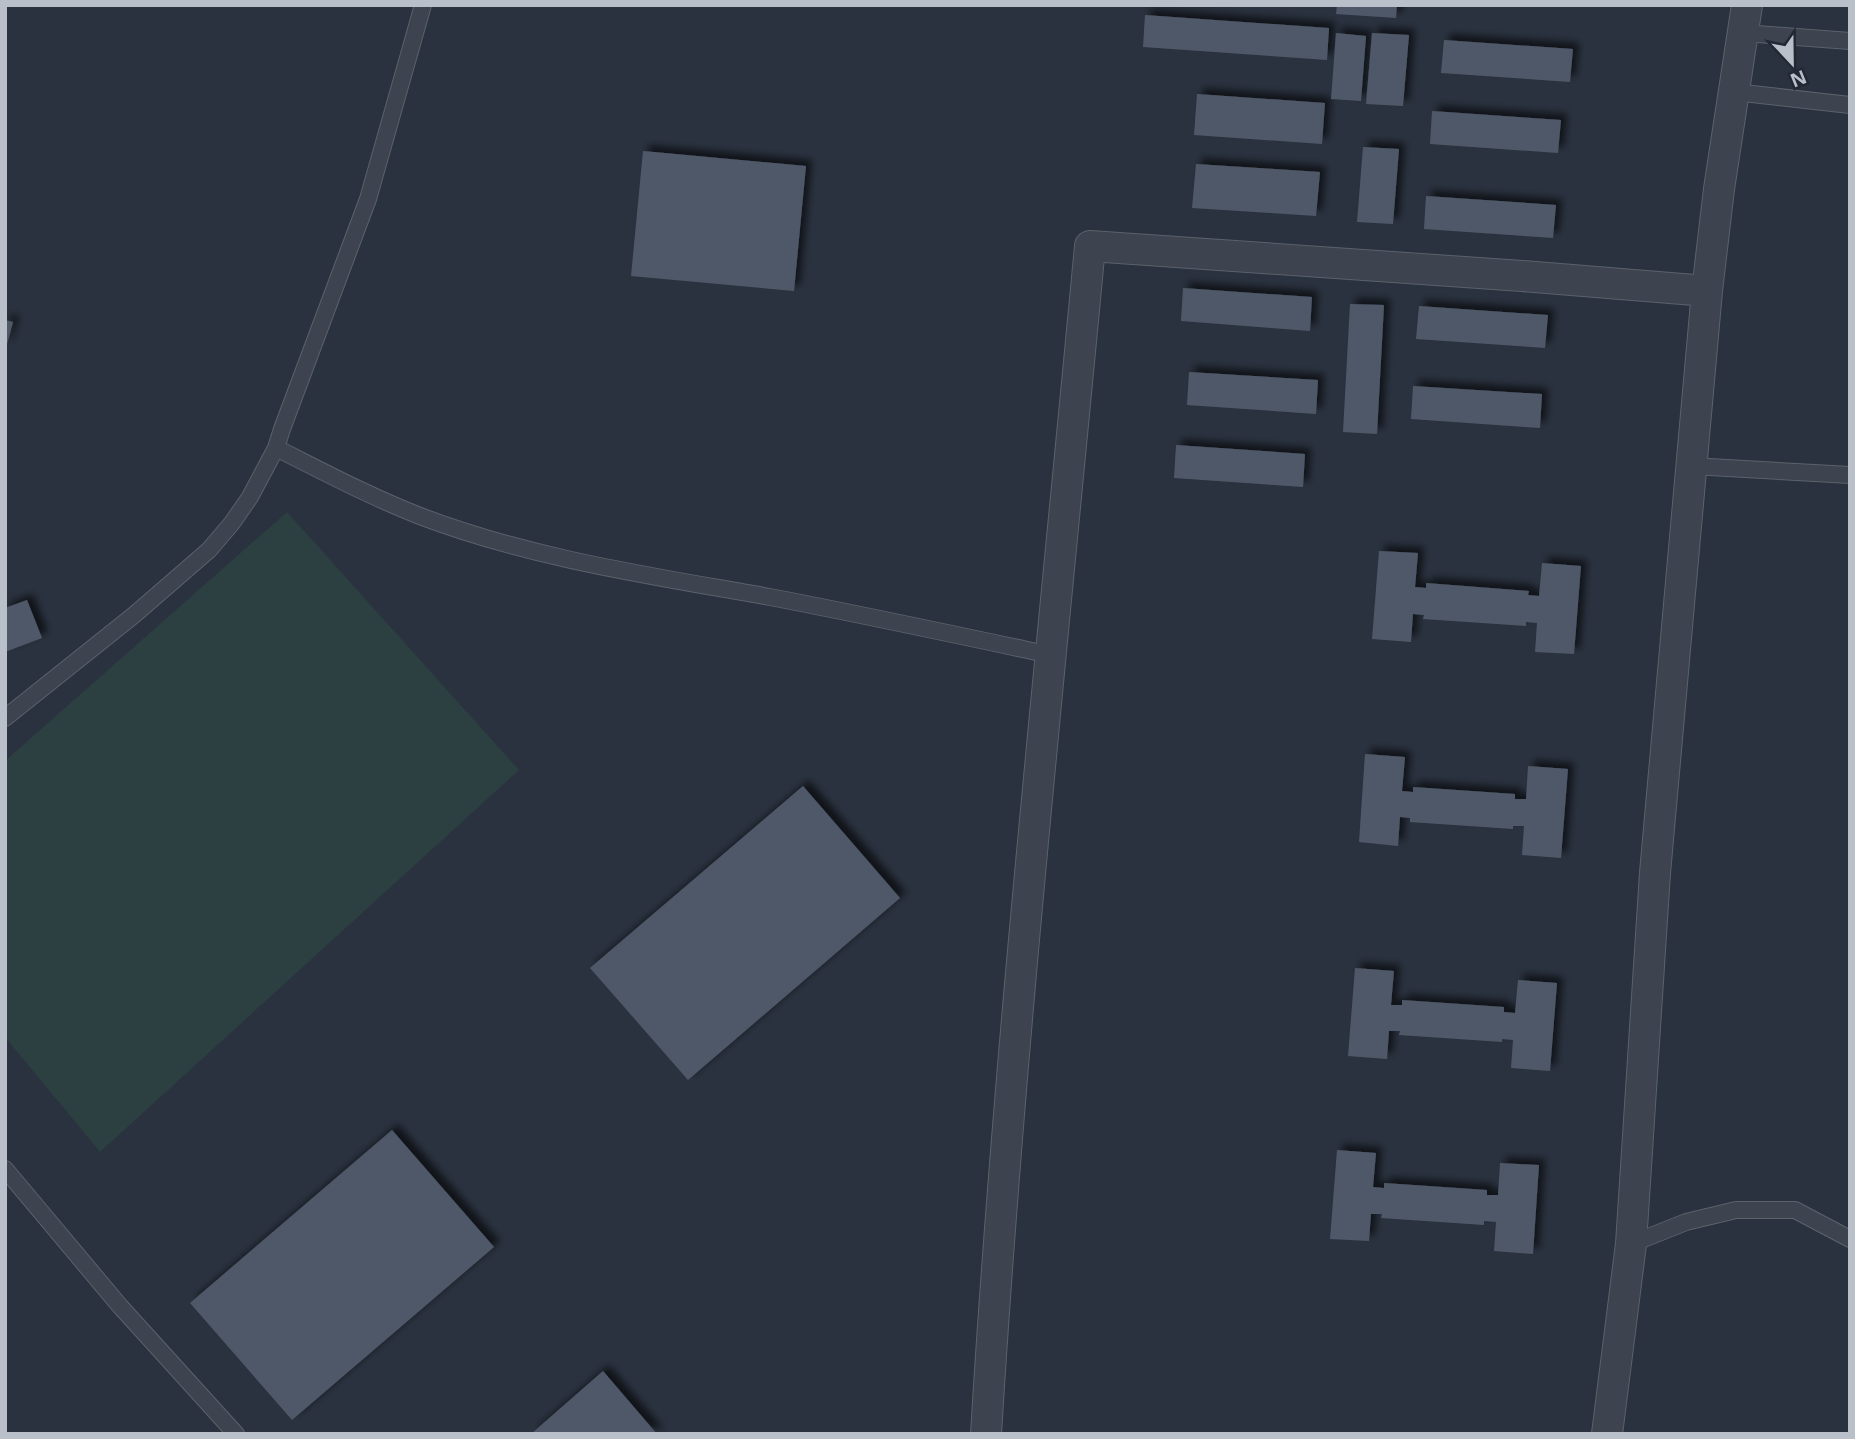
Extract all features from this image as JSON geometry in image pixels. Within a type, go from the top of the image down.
[{"type":"street","points":[[1606,1434],[1632,1244],[1655,873],[1707,290],[1718,189],[1745,19]]},
{"type":"street","points":[[986,1434],[998,1240],[1090,246],[1707,290]]},
{"type":"lane","points":[[5,718],[134,615],[209,550],[244,505],[276,448],[368,199],[423,5]]},
{"type":"lane","points":[[1745,19],[1850,41]]},
{"type":"lane","points":[[1734,92],[1850,105]]},
{"type":"lane","points":[[276,448],[344,483],[420,516],[494,541],[602,568],[774,598],[1051,654]]},
{"type":"lane","points":[[1692,466],[1850,475]]},
{"type":"lane","points":[[5,1169],[119,1305],[236,1434]]},
{"type":"lane","points":[[1632,1244],[1686,1222],[1737,1210],[1795,1210],[1850,1239]]},
{"type":"shaded area","points":[[287,512],[519,770],[100,1152],[5,1037],[5,761]]},
{"type":"building","points":[[1337,5],[1397,5],[1396,18],[1336,14]]},
{"type":"building","points":[[1145,15],[1329,28],[1327,60],[1143,47]]},
{"type":"building","points":[[1336,33],[1366,36],[1361,101],[1331,99]]},
{"type":"building","points":[[1372,33],[1409,35],[1403,106],[1366,104]]},
{"type":"building","points":[[1444,40],[1573,49],[1570,82],[1441,73]]},
{"type":"building","points":[[1197,94],[1325,103],[1322,144],[1194,135]]},
{"type":"building","points":[[1432,111],[1561,120],[1558,153],[1430,144]]},
{"type":"building","points":[[1363,147],[1399,149],[1393,224],[1357,222]]},
{"type":"building","points":[[643,151],[806,166],[794,291],[631,276]]},
{"type":"building","points":[[1196,164],[1320,172],[1316,216],[1192,208]]},
{"type":"building","points":[[1426,196],[1556,205],[1553,238],[1424,229]]},
{"type":"building","points":[[1183,288],[1312,297],[1310,331],[1181,321]]},
{"type":"building","points":[[1350,304],[1384,305],[1377,434],[1343,432]]},
{"type":"building","points":[[1419,306],[1548,315],[1545,348],[1416,339]]},
{"type":"building","points":[[5,320],[13,322],[6,348],[5,348]]},
{"type":"building","points":[[1189,372],[1318,380],[1316,414],[1187,405]]},
{"type":"building","points":[[1413,386],[1542,394],[1540,428],[1411,419]]},
{"type":"building","points":[[1176,445],[1305,454],[1303,487],[1174,478]]},
{"type":"building","points":[[1379,551],[1418,553],[1415,587],[1426,588],[1426,583],[1529,591],[1528,595],[1539,596],[1542,563],[1581,566],[1574,654],[1535,652],[1537,623],[1526,622],[1526,626],[1423,619],[1424,615],[1413,614],[1411,642],[1372,639]]},
{"type":"building","points":[[27,600],[42,638],[5,652],[5,608]]},
{"type":"building","points":[[1365,754],[1405,757],[1402,791],[1413,792],[1413,787],[1515,794],[1515,799],[1526,799],[1528,766],[1568,769],[1561,858],[1522,855],[1524,826],[1513,826],[1513,829],[1410,822],[1410,818],[1400,817],[1398,846],[1359,842]]},
{"type":"building","points":[[803,786],[900,898],[688,1080],[590,968]]},
{"type":"building","points":[[1355,968],[1394,971],[1391,1005],[1402,1005],[1402,1000],[1504,1007],[1504,1012],[1515,1013],[1518,980],[1557,983],[1550,1071],[1511,1068],[1513,1040],[1502,1039],[1502,1042],[1399,1035],[1400,1031],[1389,1031],[1387,1059],[1348,1056]]},
{"type":"building","points":[[392,1130],[494,1247],[292,1420],[190,1303]]},
{"type":"building","points":[[1337,1150],[1376,1153],[1373,1187],[1384,1188],[1384,1183],[1487,1190],[1487,1195],[1498,1195],[1500,1163],[1539,1165],[1533,1254],[1494,1251],[1496,1222],[1484,1221],[1484,1225],[1381,1218],[1382,1214],[1371,1214],[1369,1241],[1330,1239]]},
{"type":"building","points":[[603,1371],[657,1434],[531,1434]]}]
